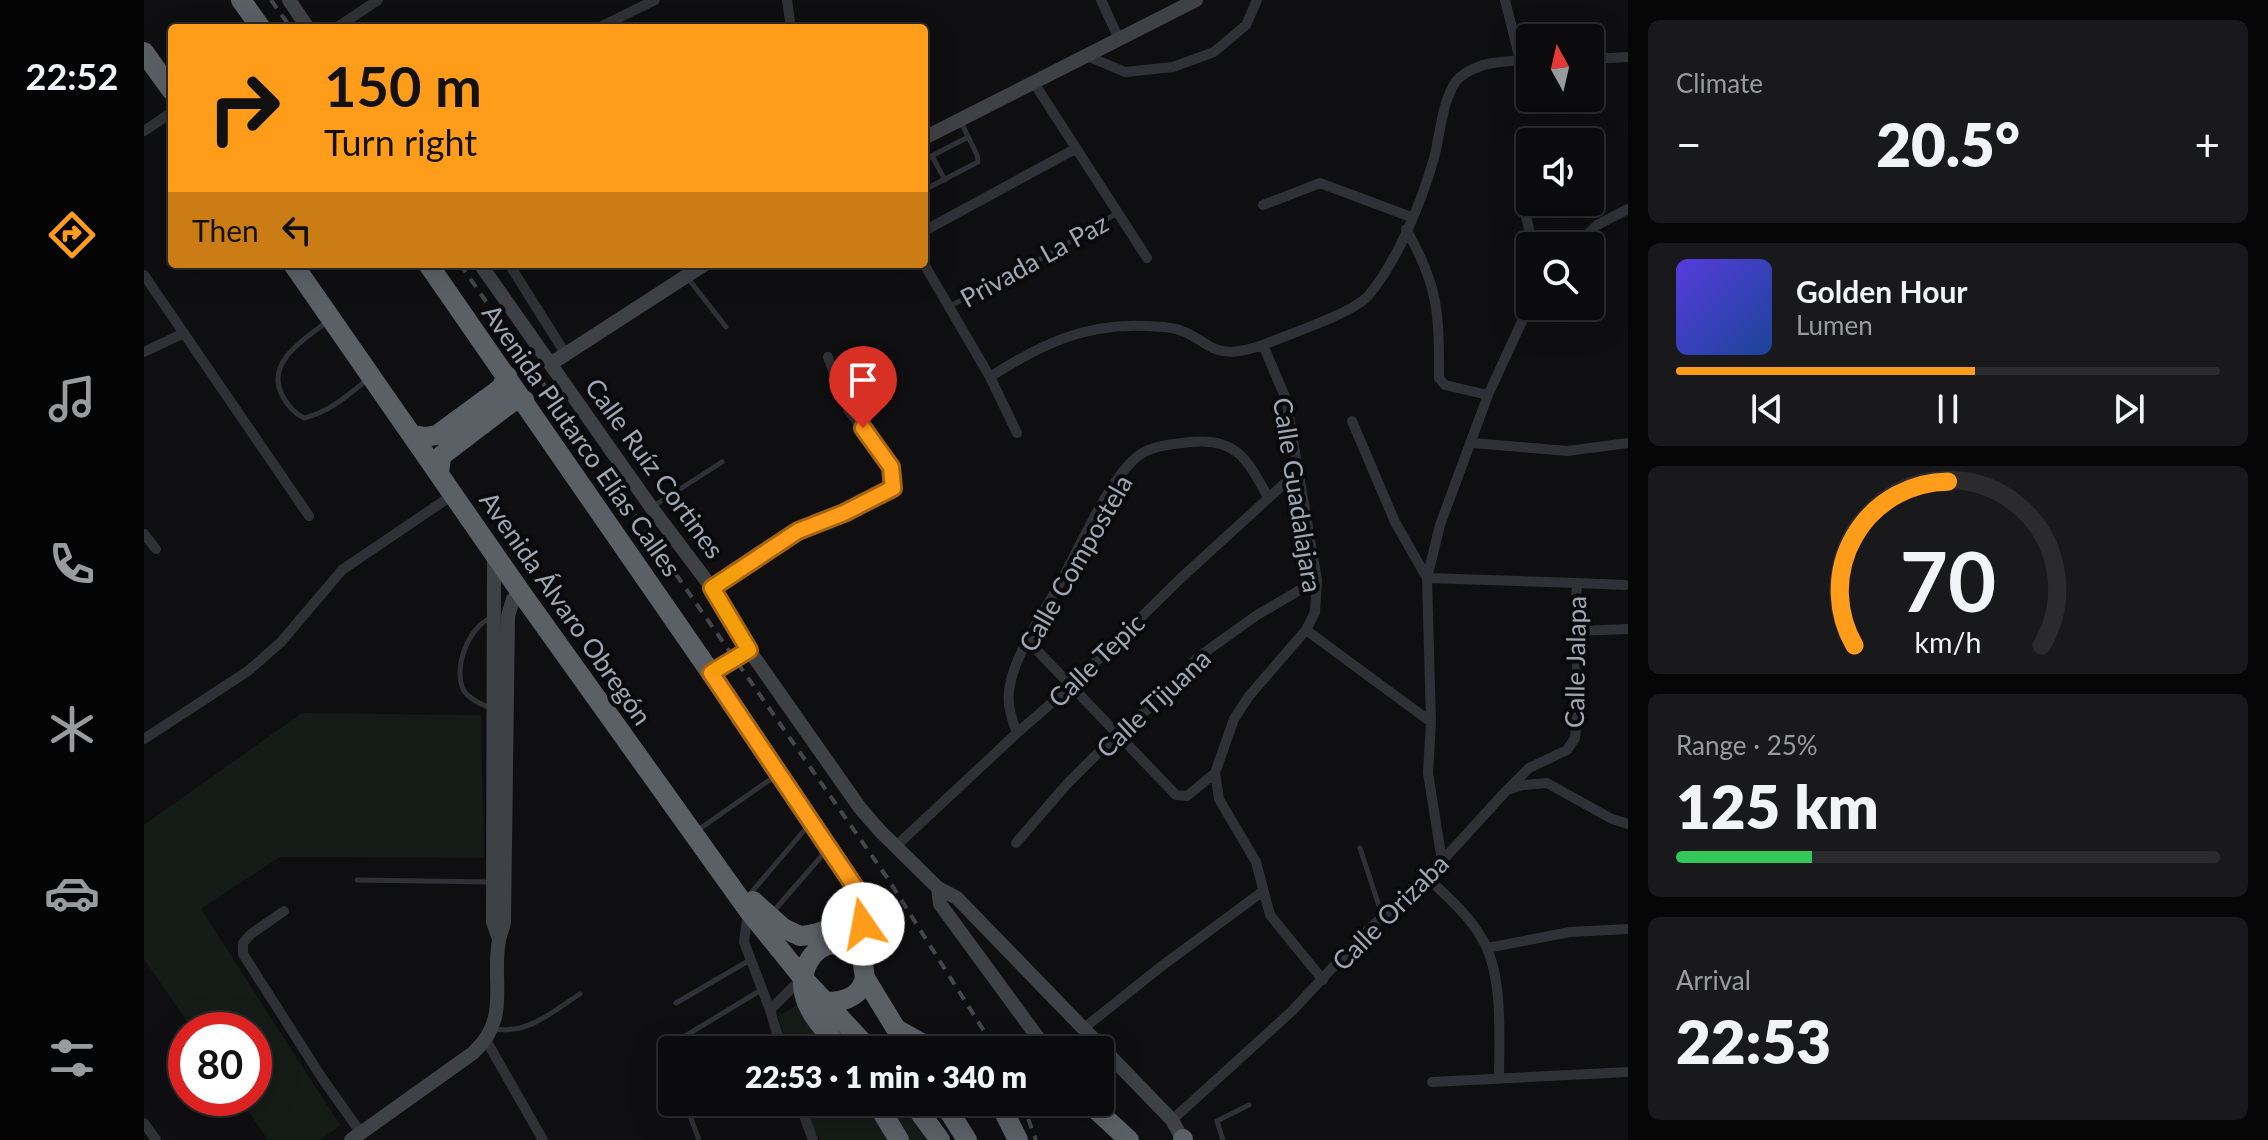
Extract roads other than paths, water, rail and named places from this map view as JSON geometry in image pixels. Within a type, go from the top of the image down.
[{"type":"highway","points":[[241,0],[258,24]]},
{"type":"highway","points":[[144,52],[168,85]]},
{"type":"highway","name":"Avenida Álvaro Obregón","points":[[296,268],[522,594],[723,874],[803,978]]},
{"type":"highway","name":"Avenida Plutarco Elías Calles","points":[[431,268],[861,896]]},
{"type":"highway","points":[[414,435],[437,435],[501,388],[507,376]]},
{"type":"highway","points":[[439,474],[441,456],[512,402],[524,400]]},
{"type":"highway","points":[[748,903],[770,915],[792,934],[808,936],[847,918],[861,896]]},
{"type":"highway","points":[[861,896],[861,951],[865,978],[899,1036]]},
{"type":"highway","points":[[831,1036],[804,995],[803,978],[810,960],[820,948],[837,944],[861,951]]},
{"type":"highway","points":[[803,978],[857,1036]]},
{"type":"highway","points":[[826,1002],[845,1001],[853,997],[862,988],[865,978]]},
{"type":"highway","points":[[894,1028],[908,1036]]},
{"type":"highway","points":[[884,1116],[899,1140]]},
{"type":"highway","points":[[922,1116],[940,1140]]},
{"type":"highway","points":[[952,1116],[967,1140]]},
{"type":"highway","points":[[1006,1116],[1018,1140]]},
{"type":"highway","points":[[1104,1116],[1129,1140]]},
{"type":"street","points":[[289,0],[305,24]]},
{"type":"street","points":[[342,24],[378,0]]},
{"type":"street","points":[[606,24],[655,0]]},
{"type":"street","points":[[787,0],[790,24]]},
{"type":"street","points":[[1101,0],[1119,39]]},
{"type":"street","points":[[928,136],[1119,39],[1167,6],[1196,0]]},
{"type":"street","points":[[1087,56],[1125,72],[1173,67],[1214,52],[1246,25],[1257,0]]},
{"type":"street","points":[[1505,0],[1516,33]]},
{"type":"street","points":[[1604,58],[1628,57]]},
{"type":"street","points":[[990,377],[1033,350],[1079,332],[1136,326],[1182,330],[1222,352],[1233,352],[1263,345],[1365,299],[1387,271],[1411,217],[1433,161],[1450,90],[1459,78],[1482,64],[1516,61]]},
{"type":"street","points":[[1034,83],[1147,258]]},
{"type":"street","points":[[144,131],[168,115]]},
{"type":"street","points":[[928,229],[1075,149]]},
{"type":"street","points":[[1263,205],[1320,183],[1411,217]]},
{"type":"street","points":[[1590,232],[1628,209]]},
{"type":"street","points":[[1406,229],[1424,260],[1436,297],[1439,378],[1445,385],[1488,395]]},
{"type":"street","name":"Calle Ruíz Cortines","points":[[483,268],[651,507],[712,588],[749,650],[838,779],[870,820],[938,888]]},
{"type":"street","points":[[512,268],[565,353]]},
{"type":"street","points":[[552,363],[699,268]]},
{"type":"street","points":[[926,268],[990,377],[1017,433]]},
{"type":"street","points":[[144,275],[309,516]]},
{"type":"street","points":[[1442,861],[1428,773],[1431,722],[1427,578],[1440,525],[1473,443],[1488,395],[1523,320]]},
{"type":"street","points":[[144,352],[184,333]]},
{"type":"street","name":"Calle Guadalajara","points":[[1215,773],[1234,719],[1249,696],[1306,630],[1315,612],[1286,399],[1263,345]]},
{"type":"street","points":[[712,588],[798,531],[844,513],[893,488],[891,467],[848,409],[828,357]]},
{"type":"street","points":[[1352,421],[1395,522],[1427,578]]},
{"type":"street","name":"Calle Compostela","points":[[1017,733],[1008,696],[1010,680],[1028,641],[1116,483],[1139,455],[1162,446],[1209,440],[1222,442],[1250,465],[1268,497]]},
{"type":"street","points":[[1473,443],[1567,451],[1628,443]]},
{"type":"street","name":"Calle Tepic","points":[[895,847],[1297,472]]},
{"type":"street","points":[[144,739],[248,671],[290,633],[342,570],[454,494]]},
{"type":"street","points":[[144,534],[156,549]]},
{"type":"street","points":[[284,911],[251,934],[243,943],[243,954],[356,1136],[473,1053],[489,1035],[497,1007],[499,939],[493,922],[499,882],[501,617],[494,553]]},
{"type":"street","name":"Calle Jalapa","points":[[1427,578],[1577,583],[1575,631],[1579,700],[1572,744]]},
{"type":"street","name":"Calle Tijuana","points":[[1016,843],[1067,784],[1118,733],[1168,693],[1204,652],[1257,615],[1313,583]]},
{"type":"street","points":[[1577,583],[1625,585]]},
{"type":"street","points":[[499,882],[493,710],[501,617],[513,599],[522,594]]},
{"type":"street","points":[[1575,631],[1628,629]]},
{"type":"street","points":[[1306,630],[1431,722]]},
{"type":"street","points":[[1028,641],[1180,797],[1187,796],[1215,773]]},
{"type":"street","points":[[711,673],[749,650]]},
{"type":"street","name":"Calle Orizaba","points":[[1172,1120],[1292,1011],[1382,916],[1442,861],[1529,768],[1560,754],[1572,744]]},
{"type":"street","points":[[1215,773],[1219,799],[1256,862],[1270,915],[1323,980]]},
{"type":"street","points":[[1507,790],[1547,783],[1612,819],[1628,824]]},
{"type":"street","points":[[1426,876],[1468,920],[1487,948],[1497,997],[1499,1079]]},
{"type":"street","points":[[938,888],[957,898],[1090,1036]]},
{"type":"street","points":[[938,888],[940,904],[1037,1036]]},
{"type":"street","points":[[1084,1028],[1262,892]]},
{"type":"street","points":[[748,903],[743,936],[778,1036]]},
{"type":"street","points":[[1487,948],[1570,932],[1628,929]]},
{"type":"street","points":[[770,1010],[803,978]]},
{"type":"street","points":[[489,1035],[543,1140]]},
{"type":"street","points":[[1114,1065],[1172,1120],[1183,1140]]},
{"type":"street","points":[[1432,1082],[1628,1072]]},
{"type":"street","points":[[804,1116],[813,1140]]},
{"type":"street","points":[[1098,1116],[1114,1140]]},
{"type":"street","points":[[144,1123],[156,1140]]},
{"type":"lane","points":[[928,188],[978,162],[960,120]]},
{"type":"lane","points":[[928,158],[968,137]]},
{"type":"lane","points":[[932,156],[945,180]]},
{"type":"lane","name":"Privada La Paz","points":[[950,306],[1050,254],[1117,213]]},
{"type":"lane","points":[[686,276],[726,327]]},
{"type":"lane","points":[[331,317],[290,352],[278,367],[277,378],[284,399],[295,414],[304,418],[318,415],[372,376]]},
{"type":"lane","points":[[651,507],[722,462]]},
{"type":"lane","points":[[493,710],[470,698],[460,679],[469,640],[483,621],[501,617]]},
{"type":"lane","points":[[694,833],[779,773]]},
{"type":"lane","points":[[748,903],[812,822]]},
{"type":"lane","points":[[770,915],[829,847]]},
{"type":"lane","points":[[1360,848],[1382,916]]},
{"type":"lane","points":[[357,880],[499,882]]},
{"type":"lane","points":[[676,1003],[750,959]]},
{"type":"lane","points":[[685,1036],[762,990]]},
{"type":"lane","points":[[489,1035],[529,1027],[580,994]]},
{"type":"lane","points":[[1223,1140],[1217,1121],[1249,1105]]},
{"type":"lane","points":[[690,1116],[699,1140]]},
{"type":"railway","points":[[271,0],[288,24]]},
{"type":"railway","points":[[463,268],[888,879],[987,1036]]},
{"type":"railway","points":[[1027,1116],[1036,1140]]}]
